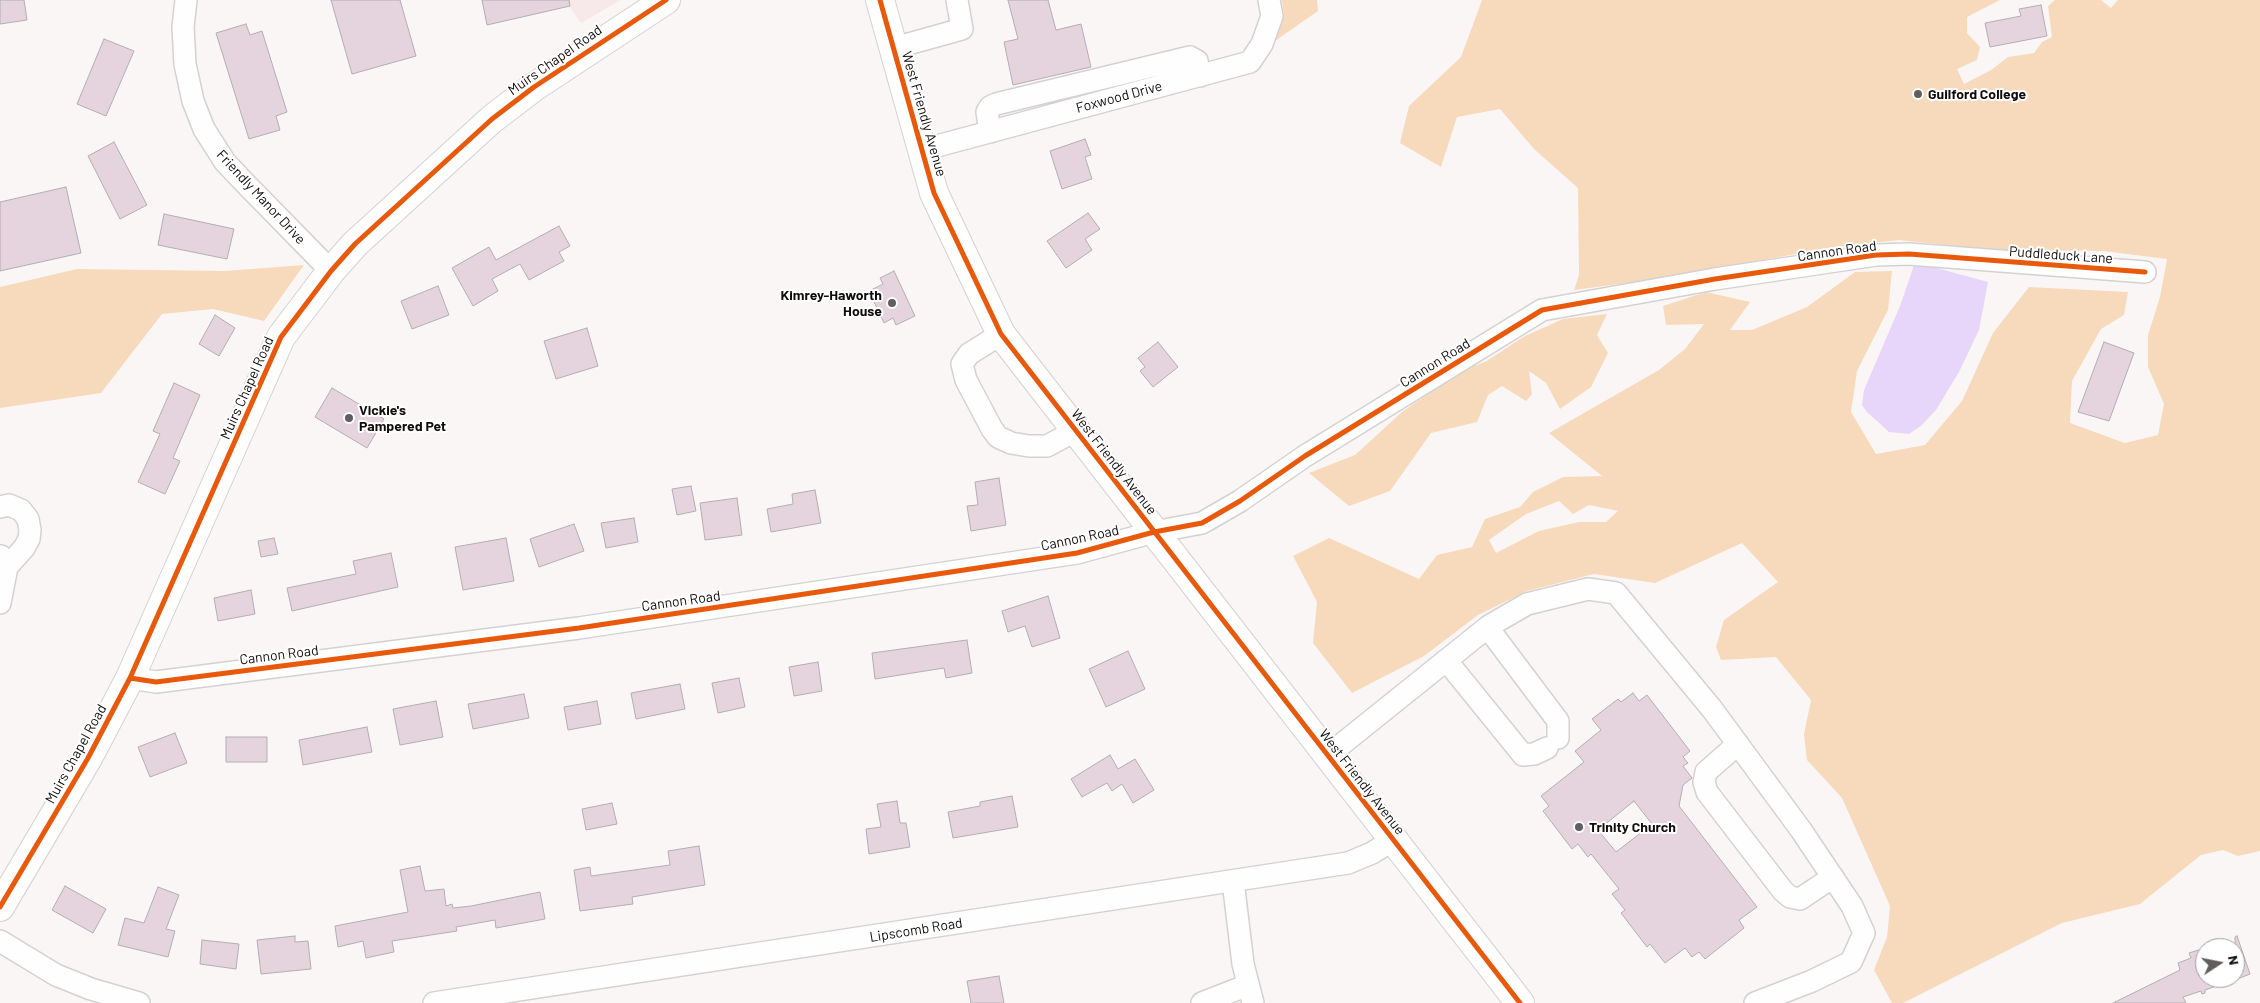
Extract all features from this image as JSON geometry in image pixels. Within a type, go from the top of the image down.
[{"type":"main road","name":"Muirs Chapel Road","points":[[0,907],[88,758],[130,678],[281,337],[331,270],[355,244],[492,119],[579,55],[666,0]]},
{"type":"main road","name":"West Friendly Avenue","points":[[880,0],[934,193],[1001,334],[1520,1003]]},
{"type":"street","name":"Friendly Manor Drive","points":[[186,0],[183,27],[185,64],[193,101],[204,130],[225,162],[331,270]]},
{"type":"street","points":[[894,48],[962,29],[956,0]]},
{"type":"street","name":"Foxwood Drive","points":[[922,150],[1250,62],[1262,44],[1272,16],[1268,0]]},
{"type":"street","name":"Cannon Road","points":[[130,678],[156,682],[579,628],[1077,553],[1154,532],[1202,523],[1225,510],[1305,456],[1542,310],[1715,279],[1876,255],[1909,254],[1976,260]]},
{"type":"street","name":"Puddleduck Lane","points":[[1976,260],[2145,272]]},
{"type":"street","points":[[1001,334],[969,354],[962,364],[966,380],[998,437],[1011,443],[1046,446],[1075,430]]},
{"type":"street","points":[[0,507],[9,505],[21,510],[28,519],[30,530],[29,540],[24,548],[3,560],[0,603]]},
{"type":"street","points":[[1327,756],[1488,628],[1527,604],[1588,590],[1616,593],[1712,709],[1801,830],[1852,906],[1864,933],[1851,962],[1812,981],[1755,1003]]},
{"type":"street","points":[[1446,660],[1523,755],[1534,754],[1552,743],[1558,721],[1488,628]]},
{"type":"street","points":[[1738,744],[1706,772],[1704,782],[1707,792],[1783,891],[1790,897],[1800,899],[1832,877]]},
{"type":"street","name":"Lipscomb Road","points":[[434,1003],[1348,863],[1372,853],[1393,840]]},
{"type":"street","points":[[1202,1003],[1250,994],[1243,964],[1233,881]]},
{"type":"street","points":[[0,941],[56,976],[91,989],[139,1003]]},
{"type":"shaded area","points":[[565,0],[621,0],[581,23]]},
{"type":"shaded area","points":[[1282,0],[1317,0],[1318,11],[1275,41],[1284,16]]},
{"type":"shaded area","points":[[1482,0],[2000,0],[1967,17],[1967,33],[1980,47],[1977,60],[1957,69],[1964,84],[1991,70],[2008,57],[2034,53],[2042,42],[2052,37],[2048,6],[2055,0],[2101,0],[2111,8],[2118,0],[2260,0],[2260,851],[2238,856],[2223,850],[2201,855],[2140,904],[2062,923],[1903,1003],[1892,1003],[1874,970],[1887,937],[1890,906],[1842,798],[1807,760],[1804,734],[1811,700],[1776,657],[1721,660],[1716,647],[1724,620],[1778,582],[1742,543],[1655,583],[1594,574],[1527,591],[1478,615],[1424,656],[1352,693],[1313,643],[1317,602],[1293,556],[1329,538],[1419,579],[1437,555],[1472,547],[1485,519],[1520,507],[1533,492],[1563,477],[1602,476],[1549,433],[1659,370],[1685,349],[1704,324],[1666,325],[1663,306],[1706,292],[1750,302],[1730,330],[1752,330],[1807,307],[1855,272],[1892,271],[1888,310],[1857,371],[1851,412],[1876,454],[1925,445],[1962,401],[1993,333],[2029,287],[2128,292],[2124,315],[2101,329],[2072,381],[2070,423],[2125,443],[2158,435],[2164,404],[2148,367],[2148,335],[2160,297],[2167,259],[2103,251],[1995,250],[1899,240],[1827,248],[1679,276],[1574,290],[1579,275],[1578,188],[1534,149],[1500,109],[1457,117],[1441,167],[1400,143],[1409,106],[1461,57]],"holes":[[[1559,501],[1573,514],[1589,505],[1618,511],[1606,522],[1579,522],[1539,531],[1496,553],[1489,540],[1526,514]]]},
{"type":"shaded area","points":[[1915,262],[1988,282],[1979,330],[1959,372],[1936,410],[1922,425],[1909,434],[1889,432],[1862,405],[1864,390],[1900,306]]},
{"type":"shaded area","points":[[304,265],[264,321],[213,309],[162,314],[101,393],[0,408],[0,287],[77,269],[225,271]]},
{"type":"shaded area","points":[[1607,314],[1597,335],[1608,353],[1591,387],[1560,409],[1546,383],[1529,371],[1532,394],[1526,401],[1502,386],[1488,395],[1477,422],[1431,433],[1390,491],[1349,506],[1309,473],[1355,455],[1402,412],[1461,371],[1487,361],[1523,337],[1563,319]]},
{"type":"building","points":[[0,0],[24,0],[27,20],[0,24]]},
{"type":"building","points":[[331,0],[400,0],[416,56],[352,74]]},
{"type":"building","points":[[482,0],[569,0],[570,6],[487,25]]},
{"type":"building","points":[[1008,0],[1048,0],[1056,30],[1081,24],[1091,67],[1013,85],[1004,42],[1018,39]]},
{"type":"building","points":[[2041,5],[2047,36],[1990,47],[1985,23],[2021,16],[2019,9]]},
{"type":"building","points":[[246,24],[250,35],[262,31],[287,112],[276,116],[280,130],[249,139],[216,33]]},
{"type":"building","points":[[104,39],[134,51],[106,116],[77,104]]},
{"type":"building","points":[[1085,139],[1091,155],[1085,157],[1092,179],[1062,189],[1050,151]]},
{"type":"building","points":[[114,142],[147,205],[120,219],[88,156]]},
{"type":"building","points":[[66,187],[81,253],[0,271],[0,202]]},
{"type":"building","points":[[1088,213],[1100,229],[1085,239],[1092,250],[1066,268],[1047,241]]},
{"type":"building","points":[[164,214],[234,229],[227,259],[158,245]]},
{"type":"building","points":[[559,226],[570,246],[559,252],[564,261],[529,280],[520,264],[492,279],[498,291],[473,306],[452,268],[489,247],[496,260]]},
{"type":"building","name":"Kimrey-Haworth House","points":[[894,271],[915,316],[896,325],[893,318],[884,323],[869,291],[883,284],[880,278]]},
{"type":"building","points":[[438,286],[449,315],[412,329],[401,301]]},
{"type":"building","points":[[215,315],[235,328],[219,356],[199,344]]},
{"type":"building","points":[[587,328],[598,366],[556,379],[544,341]]},
{"type":"building","points":[[1158,342],[1178,367],[1153,387],[1140,371],[1145,367],[1138,358]]},
{"type":"building","points":[[2104,342],[2134,353],[2109,421],[2078,412]]},
{"type":"building","points":[[174,383],[200,395],[173,458],[180,461],[165,494],[138,482],[160,434],[153,431]]},
{"type":"building","points":[[332,388],[384,419],[367,448],[315,417]]},
{"type":"building","points":[[999,478],[1006,525],[971,531],[967,506],[978,505],[975,482]]},
{"type":"building","points":[[691,486],[696,511],[677,515],[672,489]]},
{"type":"building","points":[[815,490],[821,523],[771,532],[767,509],[793,504],[792,494]]},
{"type":"building","points":[[737,498],[742,535],[705,540],[700,503]]},
{"type":"building","points":[[634,518],[638,542],[606,548],[601,523]]},
{"type":"building","points":[[574,524],[584,551],[539,567],[530,539]]},
{"type":"building","points":[[274,538],[278,554],[261,557],[258,541]]},
{"type":"building","points":[[506,538],[514,581],[463,590],[455,547]]},
{"type":"building","points":[[391,553],[398,587],[292,611],[287,588],[356,574],[353,561]]},
{"type":"building","points":[[251,590],[255,614],[218,621],[214,598]]},
{"type":"building","points":[[1048,596],[1060,638],[1032,647],[1025,626],[1008,632],[1002,611]]},
{"type":"building","points":[[967,640],[972,673],[946,678],[944,668],[875,679],[872,653]]},
{"type":"building","points":[[1128,651],[1145,689],[1106,707],[1089,669]]},
{"type":"building","points":[[818,662],[822,691],[794,696],[789,667]]},
{"type":"building","points":[[739,678],[745,707],[718,713],[712,683]]},
{"type":"building","points":[[680,684],[685,709],[636,719],[631,693]]},
{"type":"building","name":"Trinity Church","points":[[1633,693],[1639,701],[1647,695],[1690,751],[1683,757],[1688,763],[1683,766],[1692,778],[1683,785],[1679,806],[1757,907],[1739,920],[1744,928],[1705,959],[1699,952],[1692,957],[1685,948],[1665,963],[1650,944],[1647,947],[1621,913],[1625,910],[1612,894],[1619,889],[1591,854],[1588,857],[1578,844],[1572,849],[1543,811],[1549,806],[1541,796],[1584,762],[1575,751],[1601,730],[1592,719],[1618,699],[1621,702]],"holes":[[[1634,801],[1652,824],[1616,852],[1598,830]]]},
{"type":"building","points":[[524,694],[529,718],[473,729],[468,704]]},
{"type":"building","points":[[436,701],[443,737],[400,745],[393,709]]},
{"type":"building","points":[[597,701],[601,724],[568,730],[564,707]]},
{"type":"building","points":[[367,727],[372,752],[303,765],[299,740]]},
{"type":"building","points":[[175,733],[187,763],[150,777],[138,747]]},
{"type":"building","points":[[226,737],[267,737],[267,762],[226,762]]},
{"type":"building","points":[[1110,755],[1118,769],[1135,759],[1154,790],[1133,803],[1122,784],[1112,791],[1107,783],[1082,797],[1071,779]]},
{"type":"building","points":[[1012,796],[1018,827],[953,838],[948,812],[980,806],[980,802]]},
{"type":"building","points":[[897,801],[900,823],[906,823],[910,847],[869,854],[866,829],[881,827],[877,804]]},
{"type":"building","points":[[612,803],[617,824],[586,830],[582,809]]},
{"type":"building","points":[[699,846],[705,885],[632,897],[633,904],[580,911],[574,870],[590,867],[591,876],[670,865],[668,851]]},
{"type":"building","points":[[420,866],[425,891],[444,889],[446,906],[452,904],[453,908],[471,906],[540,892],[545,919],[496,928],[495,920],[456,927],[457,931],[392,941],[394,952],[366,958],[363,941],[338,947],[335,926],[408,912],[400,870]]},
{"type":"building","points":[[65,886],[106,909],[93,933],[52,910]]},
{"type":"building","points":[[158,887],[179,895],[166,929],[175,931],[168,957],[118,945],[125,918],[144,923]]},
{"type":"building","points":[[295,936],[295,942],[308,941],[311,969],[261,974],[257,940]]},
{"type":"building","points":[[202,940],[239,944],[236,969],[200,964]]},
{"type":"building","points":[[2195,951],[2195,988],[2211,988],[2205,990],[2205,993],[2202,994],[2201,991],[2183,997],[2186,1003],[2113,1003],[2180,970],[2178,963],[2191,958],[2189,953]]},
{"type":"building","points":[[2245,959],[2250,974],[2245,976]]},
{"type":"building","points":[[999,976],[1004,1003],[971,1003],[967,981]]},
{"type":"cycle path","points":[[0,907],[88,758],[130,678],[281,337],[331,271],[355,244],[492,119],[534,87],[666,0]]},
{"type":"cycle path","points":[[880,0],[934,193],[1001,334],[1520,1003]]},
{"type":"cycle path","points":[[130,678],[156,682],[579,628],[1077,553],[1154,532],[1202,523],[1240,501],[1305,456],[1542,310],[1715,279],[1876,255],[1909,254],[2145,272]]},
{"type":"place","name":"Guilford College","points":[[1918,94]]},
{"type":"place","name":"Kimrey-Haworth House","points":[[892,303]]},
{"type":"place","name":"Vickie's Pampered Pet","points":[[349,418]]},
{"type":"place","name":"Trinity Church","points":[[1579,827]]}]
